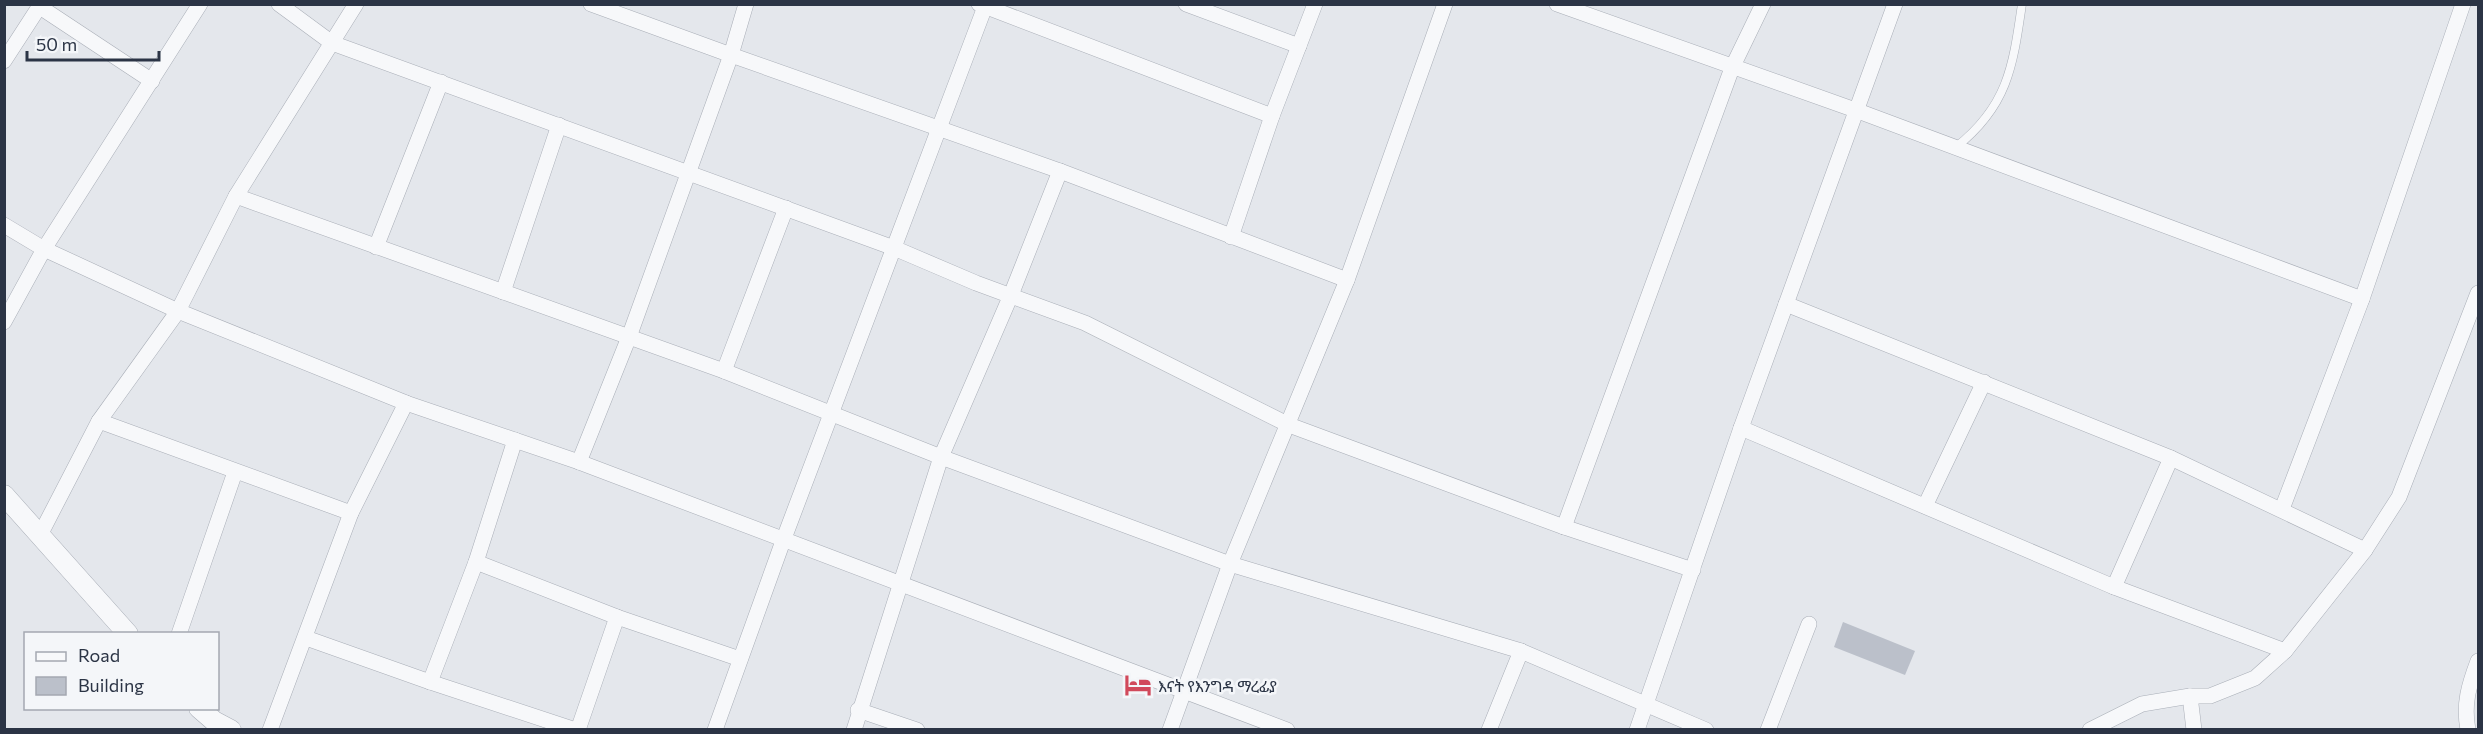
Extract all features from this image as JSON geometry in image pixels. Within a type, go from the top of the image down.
[{"type":"street","points":[[4,322],[44,249],[200,4]]},
{"type":"street","points":[[279,4],[332,43],[894,248],[1084,323],[1289,425],[1564,527],[1693,570]]},
{"type":"street","points":[[40,535],[99,421],[178,311],[237,196],[356,4]]},
{"type":"street","points":[[591,4],[614,8],[731,55],[1059,171],[1347,280]]},
{"type":"street","points":[[579,462],[629,338],[690,172],[731,55],[746,4]]},
{"type":"street","points":[[1186,4],[1299,46]]},
{"type":"street","points":[[1231,237],[1272,116],[1315,4]]},
{"type":"street","points":[[1170,729],[1230,564],[1347,280],[1445,4]]},
{"type":"street","points":[[1557,4],[1858,111],[2362,299]]},
{"type":"street","points":[[1564,527],[1732,68],[1763,4]]},
{"type":"street","points":[[1637,729],[1741,428],[1895,4]]},
{"type":"street","points":[[2282,508],[2362,299],[2463,4]]},
{"type":"street","points":[[715,729],[783,541],[939,130],[983,5],[1272,116]]},
{"type":"street","points":[[4,60],[41,6],[152,81]]},
{"type":"street","points":[[376,247],[441,82]]},
{"type":"street","points":[[503,292],[559,125]]},
{"type":"street","points":[[854,729],[858,710],[941,457],[1011,295],[1059,171]]},
{"type":"street","points":[[237,196],[724,371],[941,457],[1230,564],[1521,651],[1706,729]]},
{"type":"street","points":[[724,371],[786,208]]},
{"type":"street","points":[[4,225],[44,249],[178,311],[405,403],[579,462],[783,541],[900,582],[1287,729]]},
{"type":"street","points":[[2090,729],[2142,704],[2190,696],[2210,696],[2255,678],[2272,666],[2365,550],[2399,497],[2478,297]]},
{"type":"street","points":[[1786,304],[2171,458],[2282,508],[2365,550]]},
{"type":"street","points":[[1925,506],[1984,382]]},
{"type":"street","points":[[270,729],[351,513],[405,403]]},
{"type":"street","points":[[99,421],[351,513]]},
{"type":"street","points":[[1741,428],[2114,587],[2285,651]]},
{"type":"street","points":[[430,682],[476,562],[515,440]]},
{"type":"street","points":[[2114,587],[2171,458]]},
{"type":"street","points":[[179,632],[235,472]]},
{"type":"street","points":[[4,495],[127,632]]},
{"type":"street","points":[[476,562],[617,618],[740,659]]},
{"type":"street","points":[[306,638],[430,682],[577,729],[617,618]]},
{"type":"street","points":[[1768,729],[1809,624]]},
{"type":"street","points":[[1489,729],[1521,651]]},
{"type":"street","points":[[2468,729],[2465,714],[2467,689],[2478,661]]},
{"type":"street","points":[[2190,696],[2194,729]]},
{"type":"street","points":[[858,710],[917,729]]},
{"type":"lane","points":[[1956,148],[1986,120],[2003,93],[2015,55],[2022,4]]},
{"type":"building","points":[[1843,622],[1915,651],[1905,675],[1834,647]]},
{"type":"place","name":"እናት የእንግዳ ማረፊያ","points":[[1138,685]]}]
